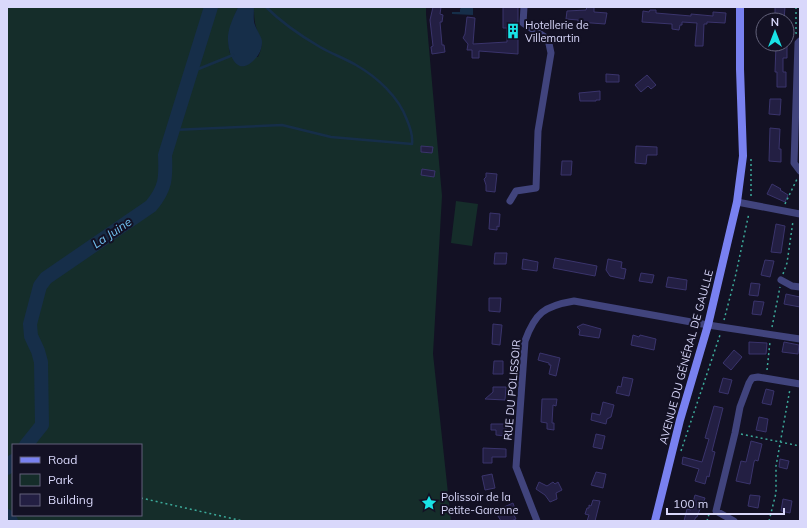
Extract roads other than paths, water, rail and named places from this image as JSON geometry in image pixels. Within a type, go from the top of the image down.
[{"type":"main road","name":"AVENUE DU GÉNÉRAL DE GAULLE","points":[[655,521],[680,420],[708,325],[736,202],[743,156],[740,69],[740,7]]},
{"type":"street","points":[[510,201],[516,191],[536,188],[538,131],[551,53],[548,39],[523,23],[524,7]]},
{"type":"street","points":[[800,42],[798,43],[794,163],[800,172]]},
{"type":"street","points":[[736,202],[797,214]]},
{"type":"street","points":[[781,280],[792,286],[800,287]]},
{"type":"street","name":"RUE DU POLISSOIR","points":[[537,521],[516,467],[525,341],[530,325],[537,316],[547,308],[557,304],[574,301],[800,340]]},
{"type":"street","points":[[734,521],[716,511],[740,408],[749,383],[752,378],[758,377],[800,384]]},
{"type":"water","points":[[238,7],[254,7],[254,23],[262,42],[259,54],[249,64],[243,66],[238,65],[234,61],[229,50],[228,43],[229,29]]},
{"type":"water","points":[[462,7],[473,8],[473,15],[452,14],[452,12],[460,12]]},
{"type":"waterway","name":"La Juine","points":[[27,444],[42,425],[41,362],[31,336],[30,324],[40,286],[46,278],[151,206],[160,194],[165,176],[165,155],[211,7]]},
{"type":"waterway","points":[[173,130],[282,125],[331,137],[412,144],[411,132],[399,103],[386,88],[372,75],[347,60],[324,49],[285,24],[266,7]]},
{"type":"waterway","points":[[191,72],[233,55]]},
{"type":"waterway","name":"La Juine","points":[[7,468],[12,462]]},
{"type":"waterway","name":"La Juine","points":[[7,516],[11,521]]},
{"type":"place","name":"Hotellerie de Villemartin","points":[[513,31]]},
{"type":"place","name":"Polissoir de la Petite-Garenne","points":[[429,503]]}]
